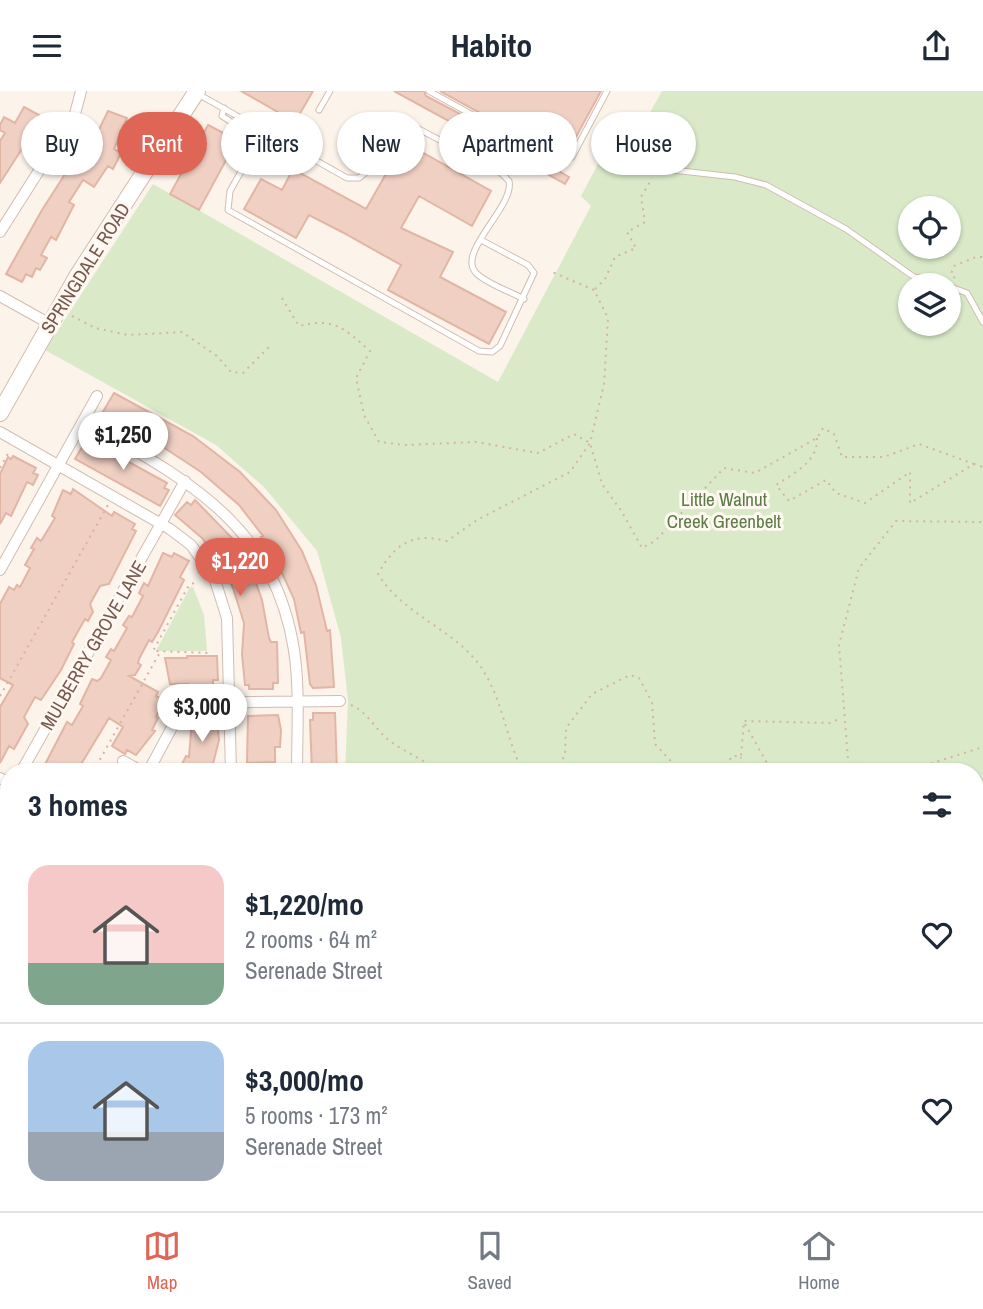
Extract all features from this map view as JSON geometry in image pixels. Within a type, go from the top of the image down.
[{"type":"main road","name":"SPRINGDALE ROAD","points":[[0,413],[50,324],[197,92]]},
{"type":"street","points":[[0,232],[75,114],[81,91]]},
{"type":"street","points":[[0,296],[50,324]]},
{"type":"street","points":[[0,570],[97,396]]},
{"type":"street","points":[[84,421],[185,481],[219,506],[233,521],[273,580],[290,626],[295,653],[298,763]]},
{"type":"street","points":[[0,432],[161,524],[199,554],[221,594],[227,629],[231,763]]},
{"type":"street","name":"MULBERRY GROVE LANE","points":[[26,763],[185,481]]},
{"type":"street","points":[[151,763],[185,703],[340,701]]},
{"type":"street","points":[[122,761],[126,763]]},
{"type":"lane","points":[[319,110],[330,91]]},
{"type":"lane","points":[[429,91],[554,160],[565,161],[572,157],[607,91]]},
{"type":"lane","points":[[197,92],[231,112]]},
{"type":"lane","points":[[223,112],[224,108]]},
{"type":"lane","points":[[323,163],[352,179],[364,174],[394,119],[404,119],[500,172],[509,181],[509,193],[471,258],[473,270],[524,299]]},
{"type":"lane","points":[[696,173],[735,177],[766,185],[846,229],[908,273]]},
{"type":"lane","points":[[239,175],[227,197],[228,209],[233,215],[479,351],[497,350],[534,279],[532,268],[481,240]]},
{"type":"lane","points":[[961,291],[967,293],[983,322]]},
{"type":"path","points":[[594,290],[605,279],[615,257],[636,248],[627,232],[645,222],[641,197],[651,184],[653,175]]},
{"type":"path","points":[[967,293],[951,274],[954,266],[983,257]]},
{"type":"path","points":[[520,763],[504,713],[481,668],[461,646],[390,594],[377,574],[391,550],[429,536],[447,541],[477,520],[570,473],[590,443],[604,384],[608,318],[594,290],[552,272]]},
{"type":"path","points":[[282,298],[299,326],[320,320],[345,328],[370,351],[356,378],[364,415],[379,442],[405,445],[475,442],[538,453],[574,434],[590,443],[602,484],[622,512],[642,548],[655,541],[724,468],[755,473],[817,438],[823,428],[834,434],[842,457],[884,457],[919,444],[983,467]]},
{"type":"path","points":[[71,315],[95,328],[128,335],[182,332],[217,356],[231,372],[243,373],[270,345]]},
{"type":"path","points":[[817,438],[817,448],[807,465],[776,485],[789,501],[826,480],[836,493],[865,503],[910,472],[909,503],[974,464]]},
{"type":"path","points":[[0,468],[10,450]]},
{"type":"path","points":[[0,696],[108,504]]},
{"type":"path","points":[[848,763],[842,717],[839,645],[859,568],[896,521],[983,522]]},
{"type":"path","points":[[194,583],[189,585],[153,651],[210,653]]},
{"type":"path","points":[[98,763],[160,653]]},
{"type":"path","points":[[560,763],[565,754],[566,727],[572,719],[592,694],[630,674],[639,678],[652,702],[655,744],[673,763]]},
{"type":"path","points":[[340,701],[359,709],[391,742],[427,763]]},
{"type":"path","points":[[744,721],[830,723],[842,717]]},
{"type":"path","points":[[739,763],[744,721]]},
{"type":"path","points":[[744,721],[767,763]]},
{"type":"path","points":[[932,763],[983,747]]},
{"type":"path","points":[[728,763],[732,756],[741,757]]},
{"type":"green space","name":"Little Walnut Creek Greenbelt","points":[[662,91],[983,91],[983,763],[345,763],[348,701],[341,638],[317,551],[264,487],[216,445],[45,350],[153,184],[498,382],[591,206],[581,196],[592,175],[696,175],[696,112],[650,112]]},
{"type":"green space","points":[[190,587],[193,587],[204,615],[207,651],[156,651]]},
{"type":"building","points":[[241,91],[313,91],[301,112],[278,112]]},
{"type":"building","points":[[394,91],[424,91],[426,96],[456,112],[439,112],[439,116]]},
{"type":"building","points":[[440,91],[601,91],[577,135],[577,112],[478,112]]},
{"type":"building","points":[[108,111],[117,114],[117,142],[114,149],[117,151],[117,161],[113,169],[108,166],[103,174],[103,121]]},
{"type":"building","points":[[21,112],[21,150],[0,183],[0,141],[5,133],[0,130],[0,125],[4,117],[15,123]]},
{"type":"building","points":[[207,127],[221,132],[221,169],[199,210],[170,194],[180,175],[207,175]]},
{"type":"building","points":[[425,154],[439,162],[439,175],[463,175],[491,191],[472,226],[419,196],[401,228],[453,252],[440,277],[506,312],[489,344],[388,290],[401,265],[342,232],[309,215],[296,238],[244,209],[261,179],[282,190],[290,175],[304,175],[366,209],[385,175],[425,175]]},
{"type":"building","points":[[64,175],[102,175],[94,187],[83,180],[69,202],[74,205],[56,240],[51,237],[41,255],[47,258],[40,270],[36,268],[32,277],[26,274],[22,282],[6,274]]},
{"type":"building","points":[[549,175],[566,175],[569,177],[565,184]]},
{"type":"building","points":[[114,393],[193,436],[240,472],[276,510],[302,551],[316,585],[327,631],[330,630],[334,687],[313,688],[310,684],[304,632],[301,633],[294,599],[270,547],[261,537],[263,536],[239,505],[201,472],[163,447],[101,415]]},
{"type":"building","points":[[87,439],[167,483],[164,488],[169,490],[160,506],[75,459]]},
{"type":"building","points":[[13,456],[36,468],[33,473],[38,475],[33,485],[27,482],[11,516],[6,513],[0,524],[0,474],[8,457],[11,459]]},
{"type":"building","points":[[73,489],[112,516],[114,512],[135,524],[132,529],[136,531],[109,584],[100,586],[90,604],[93,612],[88,621],[85,619],[72,642],[74,644],[61,670],[41,700],[35,697],[24,717],[28,724],[14,749],[9,746],[0,763],[0,707],[13,685],[0,678],[0,604],[9,587],[14,590],[17,585],[20,587],[30,568],[25,565],[34,549],[31,548],[37,538],[41,541],[55,518],[52,516],[63,490],[71,494]]},
{"type":"building","points":[[195,500],[233,539],[252,572],[262,600],[269,638],[271,642],[277,642],[278,683],[273,683],[273,689],[249,689],[249,685],[245,685],[242,654],[244,623],[233,588],[224,568],[202,538],[175,515],[187,502],[191,505]]},
{"type":"building","points":[[163,553],[172,557],[174,553],[189,561],[180,577],[184,580],[158,632],[152,642],[149,640],[139,659],[138,663],[141,665],[135,675],[129,676],[158,692],[156,696],[165,701],[156,717],[158,718],[152,730],[155,731],[136,755],[127,750],[125,754],[112,746],[123,727],[109,718],[82,763],[46,763],[67,722],[72,725],[83,706],[80,704],[92,679],[97,681],[101,678],[111,660],[106,657],[111,649],[114,651],[127,628],[123,625],[129,616],[132,617],[143,596],[139,593],[144,583],[148,586]]},
{"type":"building","points":[[217,656],[218,680],[213,680],[213,686],[188,687],[188,684],[170,684],[165,658]]},
{"type":"building","points":[[216,713],[219,740],[213,763],[182,763],[186,756],[189,757],[192,719],[197,719],[197,714]]},
{"type":"building","points":[[313,713],[335,713],[337,763],[312,763],[310,720],[313,720]]},
{"type":"building","points":[[278,715],[280,747],[275,747],[275,762],[247,763],[248,716]]}]
